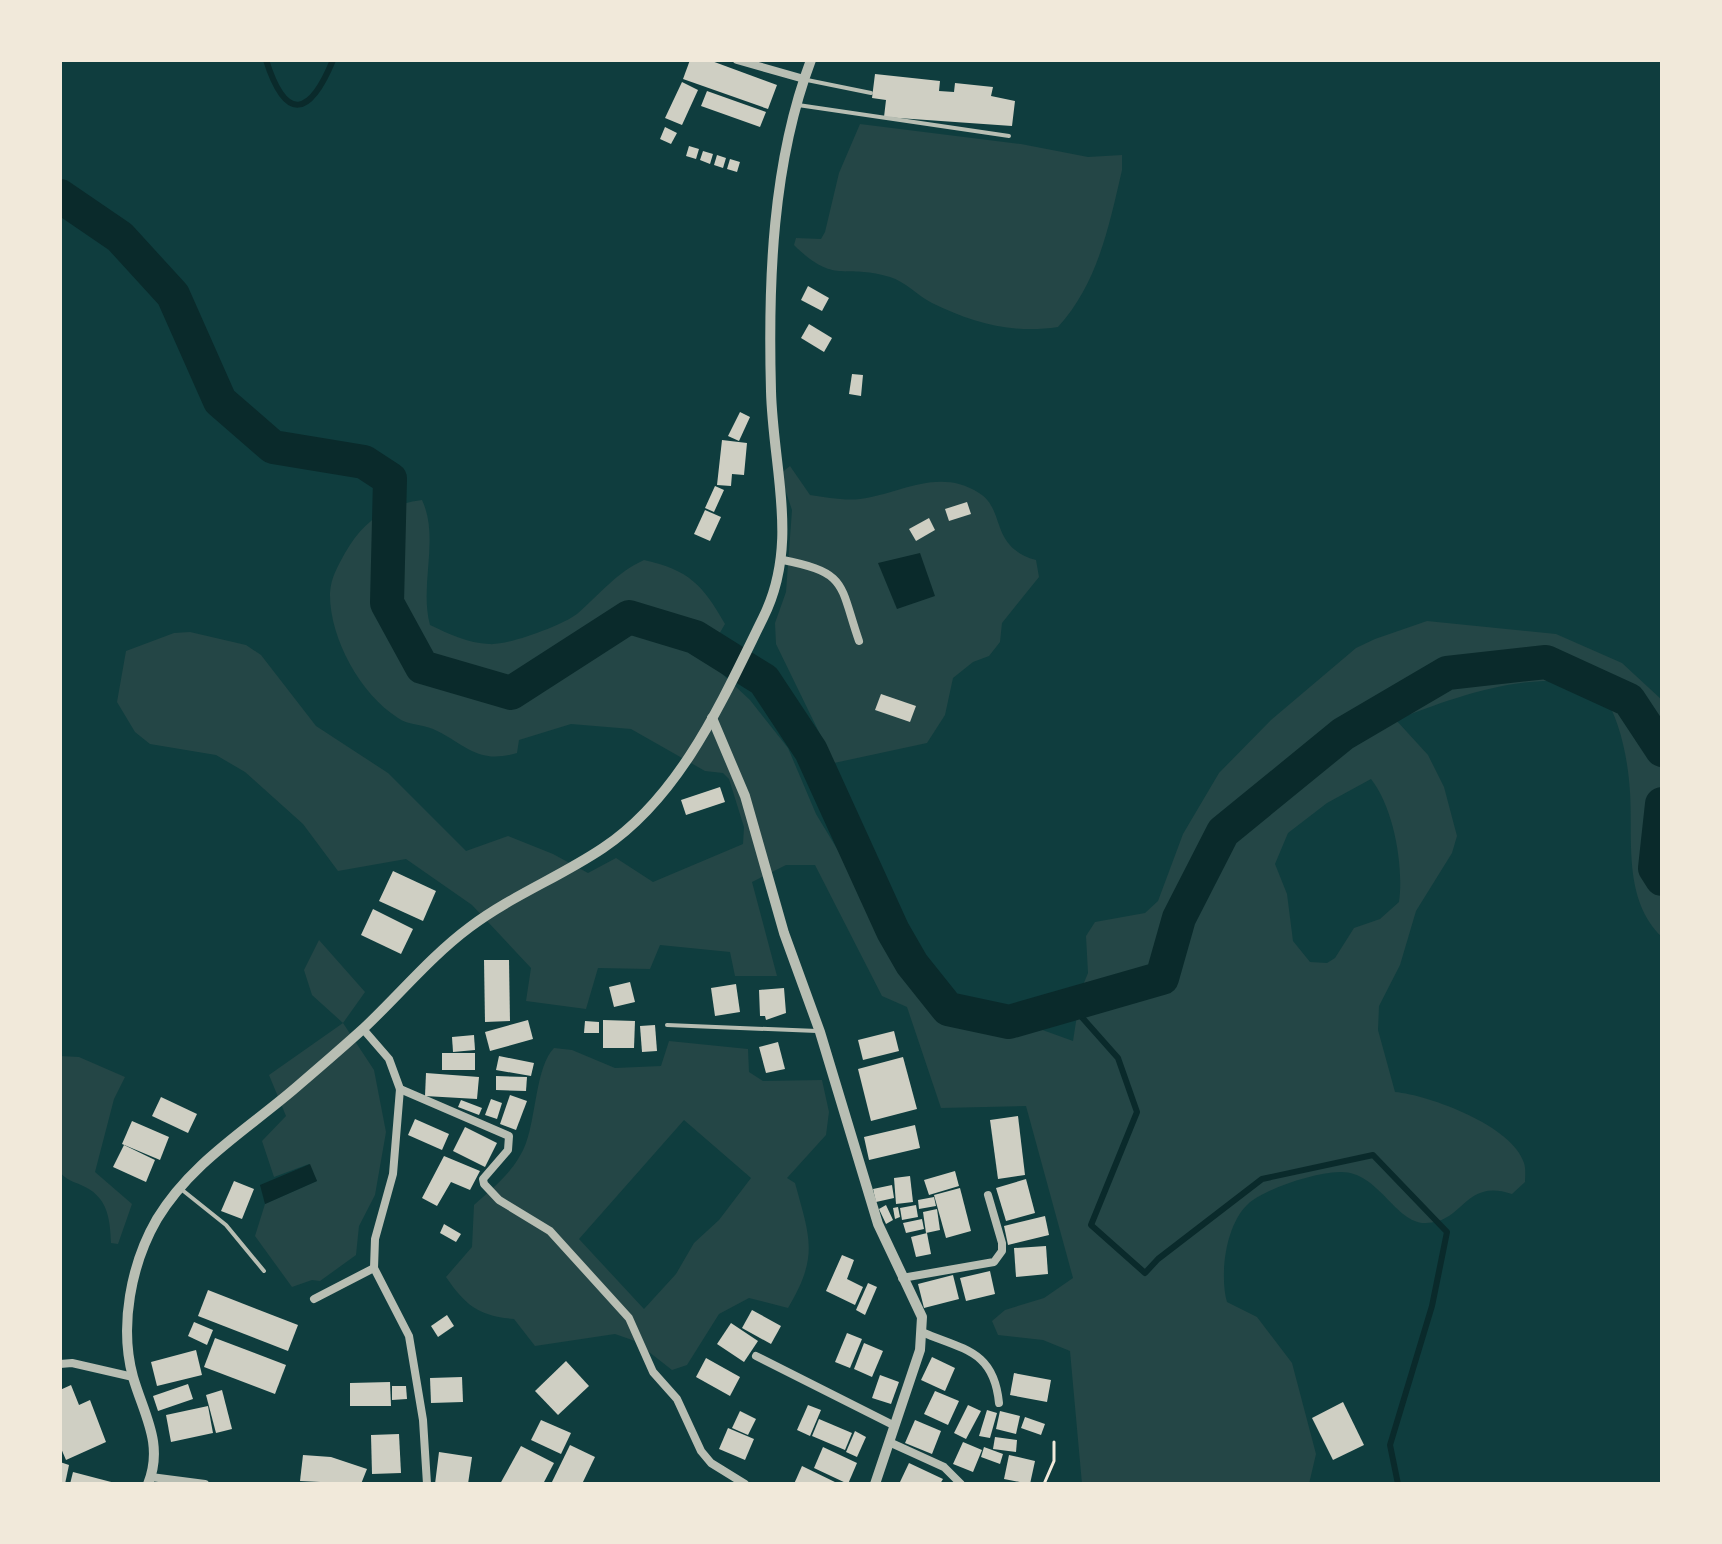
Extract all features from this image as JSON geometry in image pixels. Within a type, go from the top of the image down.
[{"type":"street","points":[[737,60],[804,79]]},
{"type":"street","points":[[205,1484],[150,1480],[155,1446],[152,1427],[133,1377],[128,1321],[136,1270],[155,1222],[180,1188],[213,1153],[363,1029],[470,927],[606,847],[628,828],[682,768],[712,718],[778,587],[785,539],[773,450],[771,317],[777,214],[798,105],[811,60]]},
{"type":"street","points":[[783,560],[823,569],[837,578],[859,641]]},
{"type":"street","points":[[712,718],[745,796],[784,933],[820,1032],[867,1191],[902,1278],[922,1317],[924,1333],[875,1484]]},
{"type":"street","points":[[363,1029],[389,1059],[400,1089],[393,1174],[375,1239],[374,1268],[409,1336],[421,1404],[427,1484]]},
{"type":"street","points":[[400,1089],[509,1136],[508,1150],[483,1179],[484,1184],[499,1200],[550,1231],[629,1318],[653,1372],[677,1399],[701,1451],[711,1463],[745,1484]]},
{"type":"street","points":[[902,1278],[985,1265],[999,1257],[1002,1243],[988,1195]]},
{"type":"street","points":[[314,1299],[374,1268]]},
{"type":"street","points":[[924,1333],[983,1359],[995,1376],[999,1403]]},
{"type":"street","points":[[756,1356],[895,1426]]},
{"type":"street","points":[[60,1364],[72,1363],[133,1377]]},
{"type":"street","points":[[889,1442],[944,1467],[961,1484]]},
{"type":"lane","points":[[804,79],[871,93]]},
{"type":"lane","points":[[798,105],[1009,136]]},
{"type":"lane","points":[[667,1025],[820,1032]]},
{"type":"lane","points":[[180,1188],[226,1225],[264,1271]]},
{"type":"path","points":[[1044,1484],[1054,1461],[1054,1442]]},
{"type":"shaded area","points":[[860,124],[1021,144],[1088,157],[1122,155],[1122,170],[1100,253],[1083,292],[1058,327],[1009,328],[978,321],[932,303],[890,277],[840,271],[820,265],[794,245],[796,238],[821,239],[825,232],[839,173]]},
{"type":"shaded area","points":[[790,466],[810,495],[848,500],[934,482],[964,486],[987,500],[1011,546],[1036,560],[1039,577],[1002,623],[1000,642],[989,656],[973,662],[953,678],[945,715],[927,743],[834,763],[776,644],[775,623],[786,592],[792,510],[780,474]]},
{"type":"shaded area","points":[[422,500],[427,515],[430,546],[427,610],[430,625],[466,640],[497,644],[560,624],[577,614],[625,571],[644,560],[684,574],[702,589],[725,624],[705,658],[750,700],[788,748],[816,814],[845,862],[860,899],[938,1009],[986,1030],[1037,1028],[1073,1041],[1081,990],[1088,973],[1086,936],[1095,922],[1145,913],[1158,901],[1183,834],[1219,773],[1271,720],[1356,648],[1427,621],[1556,634],[1622,663],[1662,700],[1662,937],[1650,922],[1636,888],[1632,869],[1627,766],[1618,727],[1602,692],[1579,684],[1527,682],[1471,694],[1396,720],[1428,755],[1444,787],[1457,836],[1452,853],[1416,911],[1400,965],[1379,1006],[1378,1030],[1395,1092],[1448,1106],[1487,1125],[1517,1149],[1525,1165],[1525,1182],[1512,1194],[1496,1191],[1474,1196],[1449,1216],[1426,1223],[1405,1215],[1366,1180],[1340,1172],[1283,1185],[1244,1208],[1236,1220],[1227,1247],[1224,1277],[1227,1302],[1257,1317],[1292,1363],[1316,1454],[1309,1484],[1082,1484],[1070,1351],[1043,1340],[998,1335],[992,1321],[1005,1310],[1044,1298],[1073,1278],[1026,1106],[941,1108],[907,1007],[882,996],[815,865],[786,865],[752,882],[777,976],[735,976],[730,952],[660,945],[650,969],[598,968],[586,1009],[526,1001],[531,968],[472,905],[406,859],[338,871],[303,824],[245,772],[216,755],[150,744],[135,732],[117,702],[126,651],[174,633],[190,632],[246,645],[261,655],[316,726],[388,773],[466,851],[508,836],[553,854],[588,873],[616,858],[653,882],[743,844],[744,827],[729,779],[723,773],[705,771],[631,729],[571,724],[519,740],[517,753],[482,755],[433,729],[402,720],[371,695],[341,646],[331,610],[331,587],[340,562],[359,532],[386,511]],"holes":[[[1371,779],[1379,791],[1396,838],[1400,872],[1399,902],[1380,919],[1354,928],[1335,958],[1327,963],[1310,962],[1293,941],[1287,894],[1275,864],[1288,833],[1327,803]]]},
{"type":"shaded area","points":[[920,553],[935,596],[897,609],[878,563]]},
{"type":"shaded area","points":[[319,940],[365,992],[343,1023],[312,995],[304,970]]},
{"type":"shaded area","points":[[343,1023],[374,1070],[386,1132],[375,1195],[359,1226],[356,1255],[320,1281],[312,1280],[292,1287],[255,1236],[265,1204],[317,1181],[309,1164],[274,1177],[262,1141],[286,1116],[269,1075]]},
{"type":"shaded area","points":[[669,1041],[748,1049],[749,1072],[763,1081],[822,1080],[829,1112],[826,1135],[787,1178],[795,1183],[808,1233],[808,1260],[798,1290],[788,1308],[749,1298],[719,1314],[687,1365],[672,1370],[635,1341],[615,1334],[535,1346],[514,1319],[474,1308],[446,1277],[472,1247],[474,1205],[504,1177],[522,1153],[543,1067],[554,1048],[572,1050],[615,1068],[661,1066]],"holes":[[[684,1120],[751,1178],[719,1220],[694,1243],[676,1274],[644,1309],[579,1239]]]},
{"type":"shaded area","points":[[60,1056],[79,1057],[125,1077],[114,1099],[95,1172],[132,1204],[118,1244],[111,1243],[110,1224],[102,1201],[60,1172]]},
{"type":"shaded area","points":[[310,1164],[317,1181],[265,1204],[260,1185]]},
{"type":"building","points":[[690,60],[709,60],[777,85],[768,109],[683,79]]},
{"type":"building","points":[[875,74],[940,81],[939,91],[954,92],[955,83],[993,87],[991,96],[1015,101],[1012,126],[884,117],[886,100],[872,98]]},
{"type":"building","points":[[682,82],[698,90],[682,125],[665,118]]},
{"type":"building","points":[[707,91],[766,112],[760,127],[701,106]]},
{"type":"building","points":[[665,127],[677,133],[671,144],[660,139]]},
{"type":"building","points":[[689,146],[699,149],[696,159],[686,156]]},
{"type":"building","points":[[703,151],[713,154],[710,164],[700,160]]},
{"type":"building","points":[[717,155],[726,158],[723,168],[714,165]]},
{"type":"building","points":[[730,159],[740,162],[737,172],[727,169]]},
{"type":"building","points":[[808,286],[829,298],[822,311],[801,300]]},
{"type":"building","points":[[809,324],[832,338],[824,352],[801,338]]},
{"type":"building","points":[[852,374],[863,375],[861,396],[849,394]]},
{"type":"building","points":[[740,412],[750,417],[739,441],[728,436]]},
{"type":"building","points":[[722,440],[747,443],[744,475],[732,474],[731,486],[717,485]]},
{"type":"building","points":[[715,486],[724,490],[714,512],[705,508]]},
{"type":"building","points":[[967,502],[971,514],[949,521],[945,509]]},
{"type":"building","points":[[705,510],[721,517],[710,541],[694,534]]},
{"type":"building","points":[[929,518],[935,530],[916,541],[909,529]]},
{"type":"building","points":[[881,694],[916,706],[910,722],[875,710]]},
{"type":"building","points":[[720,787],[725,802],[686,815],[681,800]]},
{"type":"building","points":[[393,871],[436,891],[423,921],[379,901]]},
{"type":"building","points":[[373,909],[413,929],[401,954],[361,935]]},
{"type":"building","points":[[484,960],[509,960],[510,1021],[485,1022]]},
{"type":"building","points":[[630,982],[635,1002],[614,1007],[609,987]]},
{"type":"building","points":[[736,984],[740,1012],[715,1016],[711,988]]},
{"type":"building","points":[[784,988],[786,1013],[766,1020],[765,1016],[760,1016],[759,990]]},
{"type":"building","points":[[528,1020],[533,1039],[490,1051],[485,1032]]},
{"type":"building","points":[[603,1020],[635,1021],[634,1048],[603,1048]]},
{"type":"building","points":[[585,1021],[599,1022],[599,1033],[584,1033]]},
{"type":"building","points":[[655,1025],[657,1051],[642,1052],[640,1026]]},
{"type":"building","points":[[894,1031],[899,1051],[863,1060],[858,1040]]},
{"type":"building","points":[[474,1035],[475,1050],[453,1052],[452,1037]]},
{"type":"building","points":[[778,1042],[785,1069],[766,1073],[759,1047]]},
{"type":"building","points":[[442,1053],[475,1053],[475,1070],[442,1070]]},
{"type":"building","points":[[499,1056],[534,1063],[531,1076],[496,1070]]},
{"type":"building","points":[[903,1057],[917,1109],[871,1121],[858,1069]]},
{"type":"building","points":[[426,1073],[479,1077],[477,1099],[425,1096]]},
{"type":"building","points":[[496,1076],[527,1077],[526,1091],[496,1090]]},
{"type":"building","points":[[510,1095],[527,1101],[516,1130],[500,1124]]},
{"type":"building","points":[[161,1097],[197,1114],[188,1133],[152,1116]]},
{"type":"building","points":[[491,1099],[502,1103],[497,1119],[485,1115]]},
{"type":"building","points":[[461,1100],[482,1108],[479,1115],[458,1107]]},
{"type":"building","points":[[1018,1116],[1025,1175],[998,1179],[990,1120]]},
{"type":"building","points":[[415,1119],[449,1134],[442,1150],[408,1135]]},
{"type":"building","points":[[132,1121],[169,1137],[160,1160],[122,1144]]},
{"type":"building","points":[[915,1125],[920,1148],[869,1160],[864,1137]]},
{"type":"building","points":[[465,1127],[497,1143],[485,1167],[453,1151]]},
{"type":"building","points":[[124,1145],[155,1160],[146,1182],[113,1167]]},
{"type":"building","points":[[444,1156],[480,1171],[470,1190],[451,1182],[437,1206],[422,1198]]},
{"type":"building","points":[[955,1171],[959,1186],[929,1195],[924,1180]]},
{"type":"building","points":[[910,1176],[913,1202],[896,1204],[894,1178]]},
{"type":"building","points":[[1026,1179],[1035,1213],[1006,1221],[996,1188]]},
{"type":"building","points":[[234,1181],[254,1189],[242,1219],[221,1211]]},
{"type":"building","points":[[892,1185],[894,1198],[876,1202],[873,1189]]},
{"type":"building","points":[[960,1188],[971,1231],[946,1238],[934,1195]]},
{"type":"building","points":[[934,1197],[936,1206],[919,1209],[918,1200]]},
{"type":"building","points":[[886,1205],[893,1220],[886,1224],[879,1209]]},
{"type":"building","points":[[916,1205],[918,1217],[902,1220],[900,1208]]},
{"type":"building","points":[[898,1207],[900,1217],[895,1219],[893,1208]]},
{"type":"building","points":[[937,1209],[940,1230],[926,1233],[923,1212]]},
{"type":"building","points":[[1045,1216],[1049,1235],[1008,1245],[1004,1226]]},
{"type":"building","points":[[922,1219],[924,1229],[906,1233],[903,1223]]},
{"type":"building","points":[[444,1224],[461,1234],[456,1242],[440,1233]]},
{"type":"building","points":[[927,1233],[931,1254],[916,1257],[911,1237]]},
{"type":"building","points":[[1046,1246],[1048,1274],[1016,1277],[1014,1248]]},
{"type":"building","points":[[842,1255],[854,1260],[847,1279],[863,1287],[855,1305],[826,1291]]},
{"type":"building","points":[[990,1271],[995,1294],[966,1301],[960,1278]]},
{"type":"building","points":[[953,1275],[959,1299],[924,1308],[918,1284]]},
{"type":"building","points":[[868,1283],[877,1287],[865,1315],[856,1310]]},
{"type":"building","points":[[208,1290],[298,1325],[288,1351],[198,1316]]},
{"type":"building","points":[[752,1310],[781,1326],[771,1344],[742,1328]]},
{"type":"building","points":[[447,1315],[454,1326],[438,1337],[431,1326]]},
{"type":"building","points":[[194,1322],[213,1330],[207,1345],[188,1336]]},
{"type":"building","points":[[731,1323],[758,1341],[744,1362],[717,1344]]},
{"type":"building","points":[[847,1333],[862,1339],[850,1368],[835,1362]]},
{"type":"building","points":[[215,1338],[286,1365],[275,1394],[204,1367]]},
{"type":"building","points":[[864,1343],[883,1351],[872,1377],[854,1369]]},
{"type":"building","points":[[196,1350],[202,1375],[157,1386],[151,1362]]},
{"type":"building","points":[[932,1357],[955,1368],[945,1391],[921,1380]]},
{"type":"building","points":[[706,1358],[740,1377],[730,1396],[696,1377]]},
{"type":"building","points":[[566,1361],[589,1386],[558,1415],[535,1391]]},
{"type":"building","points":[[1014,1373],[1051,1380],[1047,1402],[1010,1395]]},
{"type":"building","points":[[880,1375],[899,1382],[891,1404],[872,1398]]},
{"type":"building","points":[[462,1377],[463,1402],[431,1403],[430,1378]]},
{"type":"building","points":[[390,1382],[391,1406],[350,1406],[350,1383]]},
{"type":"building","points":[[188,1384],[193,1399],[158,1411],[153,1396]]},
{"type":"building","points":[[71,1385],[79,1405],[90,1400],[106,1442],[66,1460],[60,1446],[60,1390]]},
{"type":"building","points":[[392,1386],[406,1386],[407,1399],[392,1400]]},
{"type":"building","points":[[222,1390],[232,1429],[216,1433],[206,1395]]},
{"type":"building","points":[[935,1391],[959,1401],[948,1425],[924,1414]]},
{"type":"building","points":[[1343,1402],[1364,1445],[1333,1460],[1312,1418]]},
{"type":"building","points":[[808,1405],[821,1410],[810,1436],[797,1430]]},
{"type":"building","points":[[968,1405],[981,1411],[966,1439],[954,1433]]},
{"type":"building","points":[[208,1406],[213,1433],[171,1442],[166,1415]]},
{"type":"building","points":[[987,1410],[997,1413],[990,1438],[979,1436]]},
{"type":"building","points":[[740,1411],[756,1419],[748,1435],[732,1428]]},
{"type":"building","points":[[1000,1411],[1020,1416],[1016,1434],[996,1429]]},
{"type":"building","points":[[1025,1417],[1045,1424],[1041,1435],[1021,1428]]},
{"type":"building","points":[[819,1419],[852,1433],[845,1450],[812,1436]]},
{"type":"building","points":[[541,1420],[571,1433],[561,1454],[531,1440]]},
{"type":"building","points":[[915,1420],[941,1431],[932,1454],[905,1443]]},
{"type":"building","points":[[728,1428],[754,1439],[745,1460],[719,1449]]},
{"type":"building","points":[[855,1431],[866,1437],[857,1457],[846,1452]]},
{"type":"building","points":[[399,1434],[401,1473],[372,1474],[371,1435]]},
{"type":"building","points":[[995,1437],[1017,1440],[1016,1452],[993,1449]]},
{"type":"building","points":[[963,1442],[982,1450],[973,1472],[953,1464]]},
{"type":"building","points":[[570,1445],[595,1457],[582,1484],[551,1484]]},
{"type":"building","points":[[521,1446],[554,1463],[543,1484],[500,1484]]},
{"type":"building","points":[[823,1447],[857,1463],[848,1484],[814,1468]]},
{"type":"building","points":[[984,1447],[1003,1454],[1000,1464],[981,1457]]},
{"type":"building","points":[[439,1452],[472,1457],[468,1484],[435,1484]]},
{"type":"building","points":[[303,1455],[331,1457],[367,1469],[361,1484],[300,1481]]},
{"type":"building","points":[[1009,1455],[1035,1461],[1030,1484],[1004,1479]]},
{"type":"building","points":[[60,1462],[69,1465],[65,1484],[60,1484]]},
{"type":"building","points":[[909,1463],[943,1479],[940,1484],[900,1482]]},
{"type":"building","points":[[802,1466],[839,1484],[794,1484]]},
{"type":"building","points":[[73,1472],[115,1483],[115,1484],[70,1484]]},
{"type":"waterway","points":[[266,60],[282,94],[298,105],[316,92],[333,60]]},
{"type":"waterway","points":[[60,196],[120,237],[173,295],[220,401],[273,447],[364,462],[390,479],[387,603],[422,667],[511,693],[629,617],[695,637],[764,680],[811,751],[893,931],[912,964],[948,1009],[1009,1022],[1162,978],[1179,918],[1223,832],[1343,734],[1447,673],[1546,662],[1629,700],[1662,750]]},
{"type":"waterway","points":[[1662,804],[1655,868],[1662,879]]},
{"type":"waterway","points":[[1071,1005],[1118,1058],[1137,1112],[1091,1225],[1145,1273],[1158,1259],[1262,1179],[1373,1155],[1447,1232],[1432,1306],[1390,1445],[1398,1484]]}]
